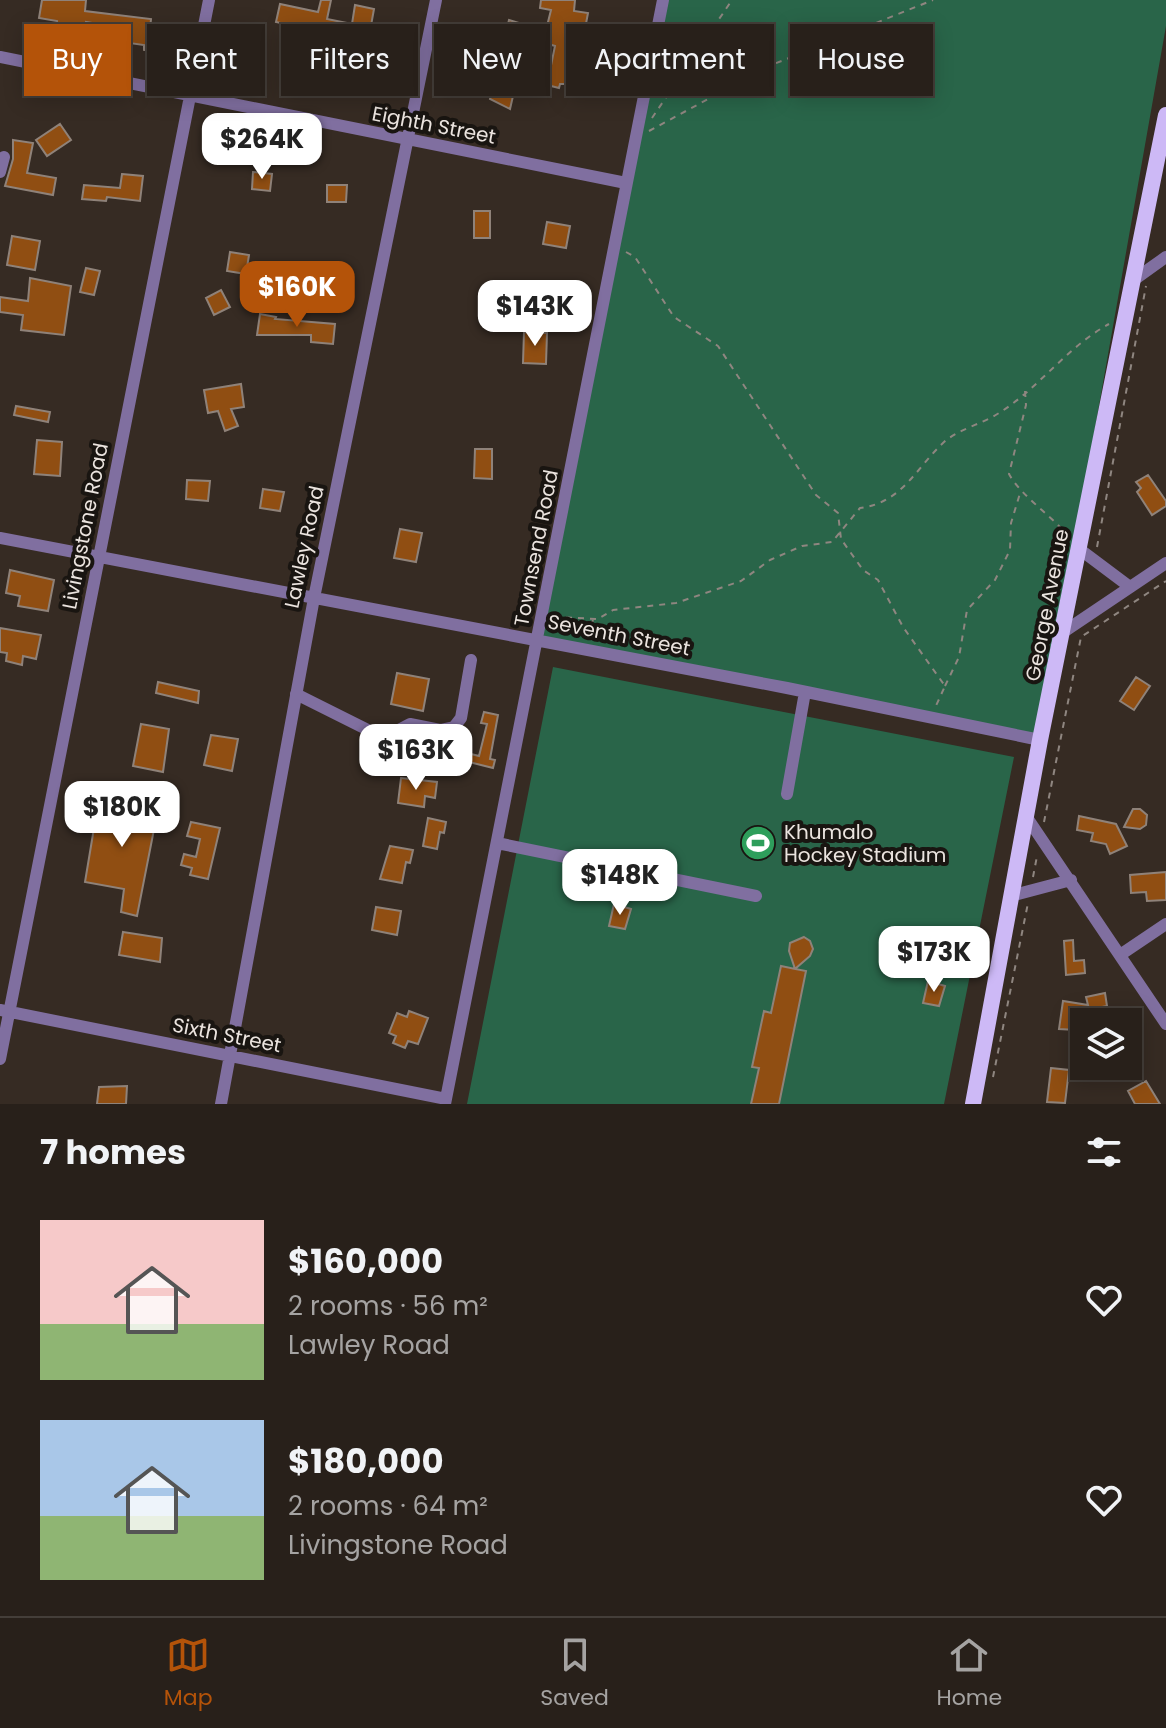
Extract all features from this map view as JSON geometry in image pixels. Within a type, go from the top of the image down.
[{"type":"main road","name":"George Avenue","points":[[973,1104],[1022,893],[1028,819],[1040,740],[1166,115]]},
{"type":"street","name":"Livingstone Road","points":[[0,1059],[5,1011],[209,0]]},
{"type":"street","name":"Lawley Road","points":[[221,1104],[314,598],[410,141],[436,0]]},
{"type":"street","name":"Townsend Road","points":[[445,1101],[663,0]]},
{"type":"street","name":"Eighth Street","points":[[0,57],[626,183]]},
{"type":"street","points":[[0,172],[4,157]]},
{"type":"street","points":[[1135,279],[1166,257]]},
{"type":"street","name":"Seventh Street","points":[[0,538],[588,649],[1040,740]]},
{"type":"street","points":[[1078,548],[1130,587]]},
{"type":"street","points":[[1062,633],[1166,563]]},
{"type":"street","points":[[296,694],[376,734],[391,734],[410,724],[440,730],[454,727],[461,718],[471,660]]},
{"type":"street","points":[[787,794],[805,692]]},
{"type":"street","points":[[1028,819],[1166,1024]]},
{"type":"street","points":[[497,843],[756,896]]},
{"type":"street","points":[[1022,893],[1071,880]]},
{"type":"street","points":[[1120,955],[1166,924]]},
{"type":"street","name":"Sixth Street","points":[[5,1011],[445,1101]]},
{"type":"path","points":[[650,121],[732,0]]},
{"type":"path","points":[[634,141],[673,116],[769,66],[933,0]]},
{"type":"path","points":[[614,246],[635,257],[674,317],[718,346],[816,495],[838,513],[840,535],[863,570],[878,580],[903,627],[945,686]]},
{"type":"path","points":[[1096,548],[1150,268]]},
{"type":"path","points":[[543,615],[594,618],[613,610],[676,603],[726,588],[770,560],[802,546],[832,542],[860,508],[879,506],[916,476],[946,440],[1000,413],[1087,336],[1127,314]]},
{"type":"path","points":[[1025,391],[1026,405],[1009,474],[1078,548]]},
{"type":"path","points":[[930,717],[959,657],[967,610],[995,580],[1010,550],[1011,523],[1021,490]]},
{"type":"path","points":[[990,1089],[1022,893],[1041,837],[1081,637],[1166,581]]},
{"type":"path","points":[[588,649],[587,638],[594,618]]},
{"type":"green space","points":[[665,0],[1166,0],[1166,26],[1040,740],[538,640],[646,96],[774,96],[774,24],[660,24]]},
{"type":"green space","name":"Khumalo Hockey Stadium","points":[[553,667],[1014,757],[944,1104],[467,1104]]},
{"type":"building","points":[[42,0],[86,0],[85,11],[151,19],[150,24],[147,24],[147,50],[144,50],[144,45],[131,43],[131,24],[57,24],[57,21],[39,18]]},
{"type":"building","points":[[321,0],[331,0],[327,19],[352,24],[276,22],[280,4],[318,12]]},
{"type":"building","points":[[541,0],[575,0],[574,11],[588,13],[586,24],[566,24],[566,84],[560,84],[559,88],[550,86],[555,46],[550,44],[550,24],[548,24],[551,10],[540,8]]},
{"type":"building","points":[[355,5],[374,9],[371,24],[352,24]]},
{"type":"building","points":[[491,96],[513,96],[510,109],[490,99]]},
{"type":"building","points":[[60,124],[71,140],[47,156],[36,140]]},
{"type":"building","points":[[13,140],[33,143],[27,173],[56,178],[53,195],[5,186],[13,159]]},
{"type":"building","points":[[253,172],[272,174],[270,191],[252,189]]},
{"type":"building","points":[[122,174],[143,176],[140,201],[107,197],[106,201],[82,199],[84,185],[120,188]]},
{"type":"building","points":[[327,185],[347,185],[346,202],[327,202]]},
{"type":"building","points":[[474,211],[490,211],[490,238],[474,238]]},
{"type":"building","points":[[547,222],[570,226],[566,248],[543,244]]},
{"type":"building","points":[[12,236],[40,241],[35,270],[7,265]]},
{"type":"building","points":[[230,252],[249,255],[246,274],[227,271]]},
{"type":"building","points":[[86,268],[100,271],[94,295],[80,292]]},
{"type":"building","points":[[30,278],[71,286],[64,335],[21,330],[23,315],[0,312],[0,297],[28,301]]},
{"type":"building","points":[[221,290],[230,307],[214,315],[206,298]]},
{"type":"building","points":[[260,314],[275,319],[335,324],[333,344],[311,342],[311,335],[257,335]]},
{"type":"building","points":[[524,332],[547,333],[546,364],[523,363]]},
{"type":"building","points":[[241,384],[244,407],[231,409],[238,426],[225,431],[218,411],[208,413],[204,390]]},
{"type":"building","points":[[16,406],[50,412],[48,422],[14,415]]},
{"type":"building","points":[[37,440],[62,442],[60,476],[34,474]]},
{"type":"building","points":[[475,449],[492,449],[492,479],[474,478]]},
{"type":"building","points":[[1148,475],[1166,501],[1166,506],[1152,515],[1137,492],[1141,488],[1136,482]]},
{"type":"building","points":[[187,480],[210,481],[208,501],[186,499]]},
{"type":"building","points":[[263,489],[284,492],[280,511],[260,508]]},
{"type":"building","points":[[400,529],[422,533],[416,562],[394,558]]},
{"type":"building","points":[[10,570],[54,580],[48,611],[18,606],[20,596],[6,593]]},
{"type":"building","points":[[0,628],[41,635],[36,659],[23,656],[22,665],[6,661],[7,653],[0,652]]},
{"type":"building","points":[[397,673],[429,679],[423,711],[391,704]]},
{"type":"building","points":[[1136,677],[1150,686],[1134,710],[1120,701]]},
{"type":"building","points":[[158,682],[199,691],[198,703],[156,693]]},
{"type":"building","points":[[484,712],[498,715],[490,759],[495,760],[493,768],[457,759],[459,751],[479,756],[487,724],[481,723]]},
{"type":"building","points":[[141,724],[169,729],[163,772],[133,766]]},
{"type":"building","points":[[211,735],[238,739],[232,771],[204,765]]},
{"type":"building","points":[[401,778],[437,782],[435,798],[425,796],[424,807],[398,803]]},
{"type":"building","points":[[99,798],[158,809],[137,916],[121,912],[124,889],[85,882]]},
{"type":"building","points":[[1133,809],[1140,809],[1147,815],[1146,825],[1140,829],[1124,827]]},
{"type":"building","points":[[1079,816],[1116,824],[1127,846],[1110,854],[1106,844],[1091,841],[1093,833],[1077,830]]},
{"type":"building","points":[[428,818],[446,822],[444,833],[440,832],[437,849],[423,846]]},
{"type":"building","points":[[191,822],[220,828],[208,879],[190,875],[192,868],[181,865],[184,854],[196,857],[200,839],[187,836]]},
{"type":"building","points":[[390,846],[413,850],[410,863],[406,862],[402,883],[380,879]]},
{"type":"building","points":[[1166,872],[1166,900],[1147,901],[1146,892],[1131,893],[1130,875]]},
{"type":"building","points":[[614,904],[631,909],[625,929],[609,926]]},
{"type":"building","points":[[376,907],[401,911],[397,935],[372,930]]},
{"type":"building","points":[[123,932],[162,938],[160,962],[119,955]]},
{"type":"building","points":[[804,937],[813,949],[810,956],[795,969],[789,951],[790,943]]},
{"type":"building","points":[[1073,940],[1074,961],[1084,960],[1085,973],[1066,975],[1064,941]]},
{"type":"building","points":[[781,966],[806,971],[779,1104],[751,1104],[759,1068],[752,1067],[764,1011],[771,1013]]},
{"type":"building","points":[[928,981],[945,986],[939,1006],[923,1003]]},
{"type":"building","points":[[1105,993],[1107,1006],[1070,1008],[1070,1030],[1059,1029],[1063,1001],[1088,1005],[1086,997]]},
{"type":"building","points":[[409,1011],[428,1018],[418,1044],[408,1041],[405,1048],[393,1043],[396,1036],[389,1033],[397,1013],[407,1017]]},
{"type":"building","points":[[1051,1068],[1069,1070],[1065,1103],[1047,1102]]},
{"type":"building","points":[[1146,1081],[1160,1104],[1135,1104],[1128,1091]]},
{"type":"building","points":[[127,1086],[126,1104],[97,1104],[99,1087]]},
{"type":"place","name":"Khumalo Hockey Stadium","points":[[758,843]]}]
